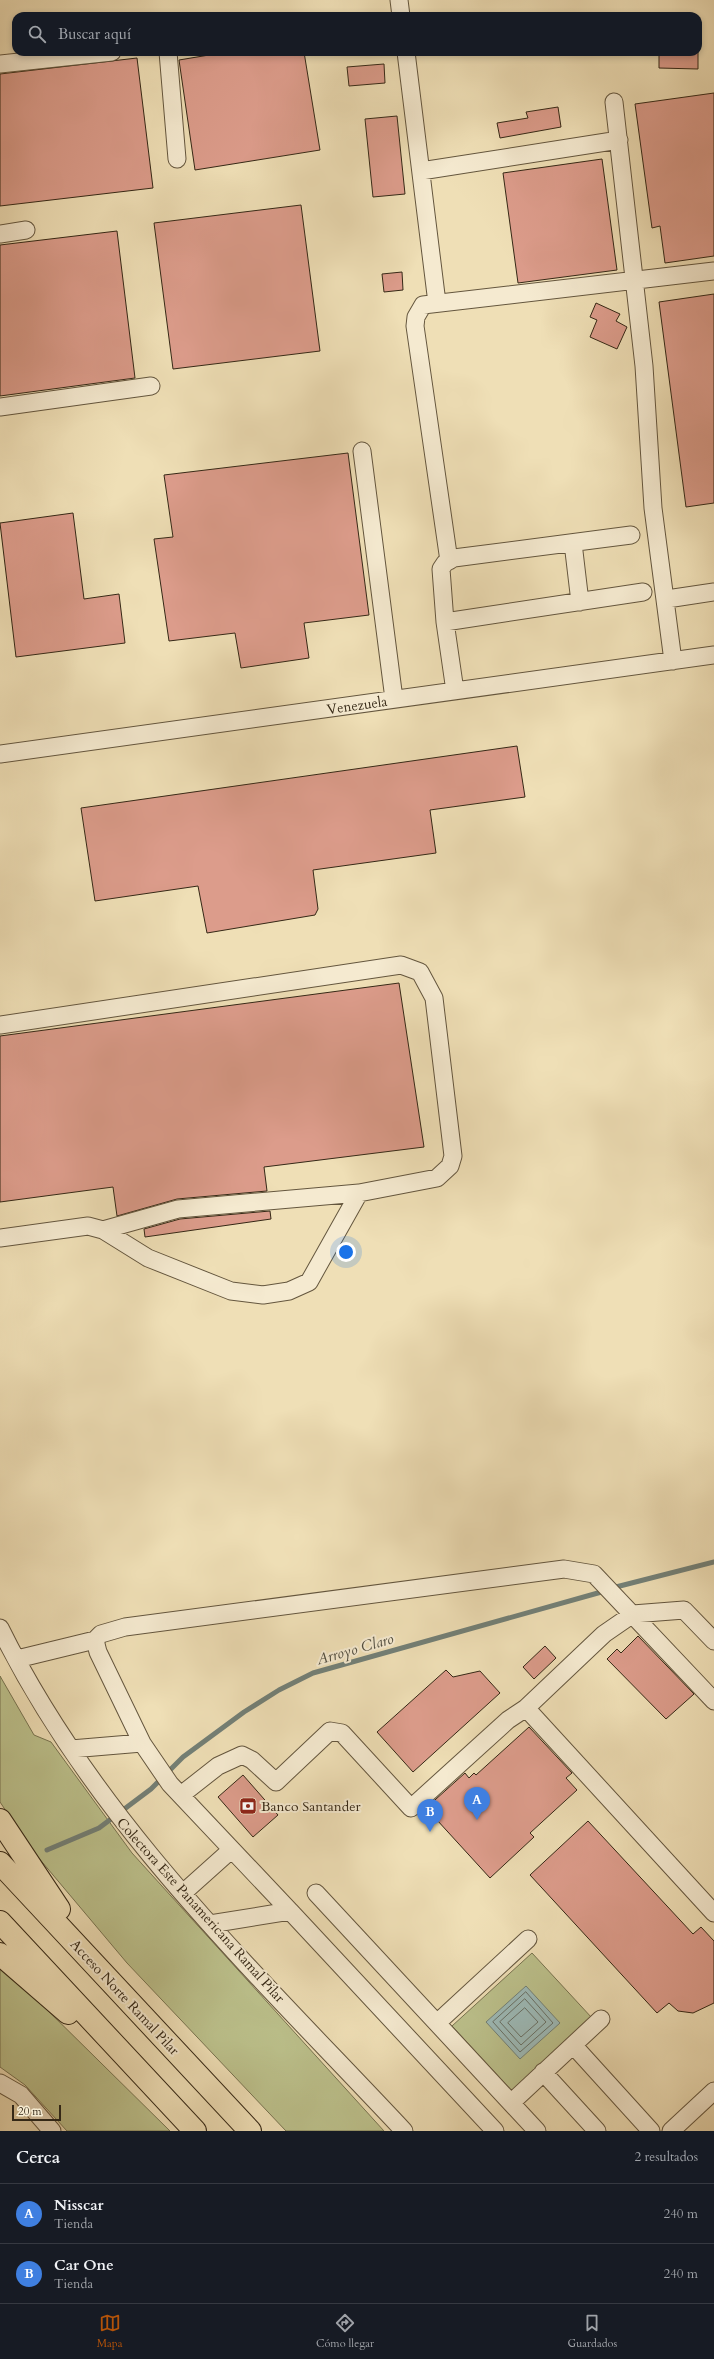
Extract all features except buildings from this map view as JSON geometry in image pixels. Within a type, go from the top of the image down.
[{"type":"highway","points":[[0,1820],[100,1970]]},
{"type":"highway","name":"Acceso Norte Ramal Pilar","points":[[0,1862],[250,2131]]},
{"type":"highway","points":[[0,1922],[195,2131]]},
{"type":"highway","points":[[0,1954],[161,2094]]},
{"type":"street","points":[[399,0],[400,12]]},
{"type":"street","points":[[0,64],[75,56]]},
{"type":"street","points":[[168,56],[178,159]]},
{"type":"street","points":[[407,56],[437,304]]},
{"type":"street","points":[[614,102],[636,281],[644,366],[653,508],[667,599],[673,661]]},
{"type":"street","points":[[421,171],[619,140]]},
{"type":"street","points":[[0,234],[26,230]]},
{"type":"street","points":[[449,561],[415,326],[416,318],[423,305],[714,271]]},
{"type":"street","points":[[0,408],[151,386]]},
{"type":"street","points":[[362,451],[394,699]]},
{"type":"street","points":[[455,691],[445,622],[441,569],[449,561],[454,558],[631,535]]},
{"type":"street","points":[[573,543],[580,602]]},
{"type":"street","points":[[445,622],[643,592]]},
{"type":"street","points":[[667,599],[714,592]]},
{"type":"street","name":"Venezuela","points":[[0,754],[714,655]]},
{"type":"street","points":[[0,1026],[401,965],[420,972],[434,998],[453,1156],[450,1166],[437,1178],[359,1192],[178,1209],[102,1230]]},
{"type":"street","points":[[0,1238],[88,1226],[102,1230],[148,1258],[231,1290],[263,1295],[288,1291],[309,1282],[359,1192]]},
{"type":"street","points":[[17,1659],[95,1640],[100,1634],[132,1626],[564,1569],[594,1574],[714,1701]]},
{"type":"street","points":[[175,1790],[218,1766],[242,1755],[252,1760],[276,1782],[330,1731],[336,1731],[342,1733],[411,1808],[508,1720],[526,1708],[604,1634],[630,1612],[684,1610],[714,1641]]},
{"type":"street","name":"Colectora Este Panamericana Ramal Pilar","points":[[0,1628],[47,1714],[96,1788],[141,1846],[210,1924],[404,2131]]},
{"type":"street","points":[[95,1640],[101,1658],[146,1748],[175,1790],[495,2131]]},
{"type":"street","points":[[526,1708],[714,1913]]},
{"type":"street","points":[[71,1749],[146,1748]]},
{"type":"street","points":[[183,1893],[232,1850]]},
{"type":"street","points":[[316,1893],[512,2102],[537,2131]]},
{"type":"street","points":[[210,1924],[290,1911]]},
{"type":"street","points":[[437,2023],[528,1939]]},
{"type":"street","points":[[512,2102],[601,2019]]},
{"type":"street","points":[[573,2045],[651,2131]]},
{"type":"street","points":[[543,2072],[597,2131]]},
{"type":"street","points":[[0,2083],[21,2095],[52,2131]]},
{"type":"street","points":[[671,2131],[714,2092]]},
{"type":"green space","points":[[0,1676],[34,1735],[51,1742],[132,1853],[384,2131],[286,2131],[127,1963],[32,1850],[0,1802]]},
{"type":"green space","points":[[532,1953],[592,2018],[512,2091],[452,2026]]},
{"type":"green space","points":[[0,1967],[28,1991],[170,2131],[67,2131],[25,2085],[0,2067]]},
{"type":"water","points":[[526,1986],[560,2023],[520,2059],[486,2022]]},
{"type":"waterway","name":"Arroyo Claro","points":[[612,1588],[714,1562]]},
{"type":"waterway","name":"Arroyo Claro","points":[[47,1850],[99,1828],[151,1789],[183,1757],[244,1712],[279,1690],[313,1673],[605,1591]]},
{"type":"place","name":"Banco Santander","points":[[248,1806]]},
{"type":"place","name":"Nisscar","points":[[477,1820]]},
{"type":"place","name":"Car One","points":[[430,1832]]}]
